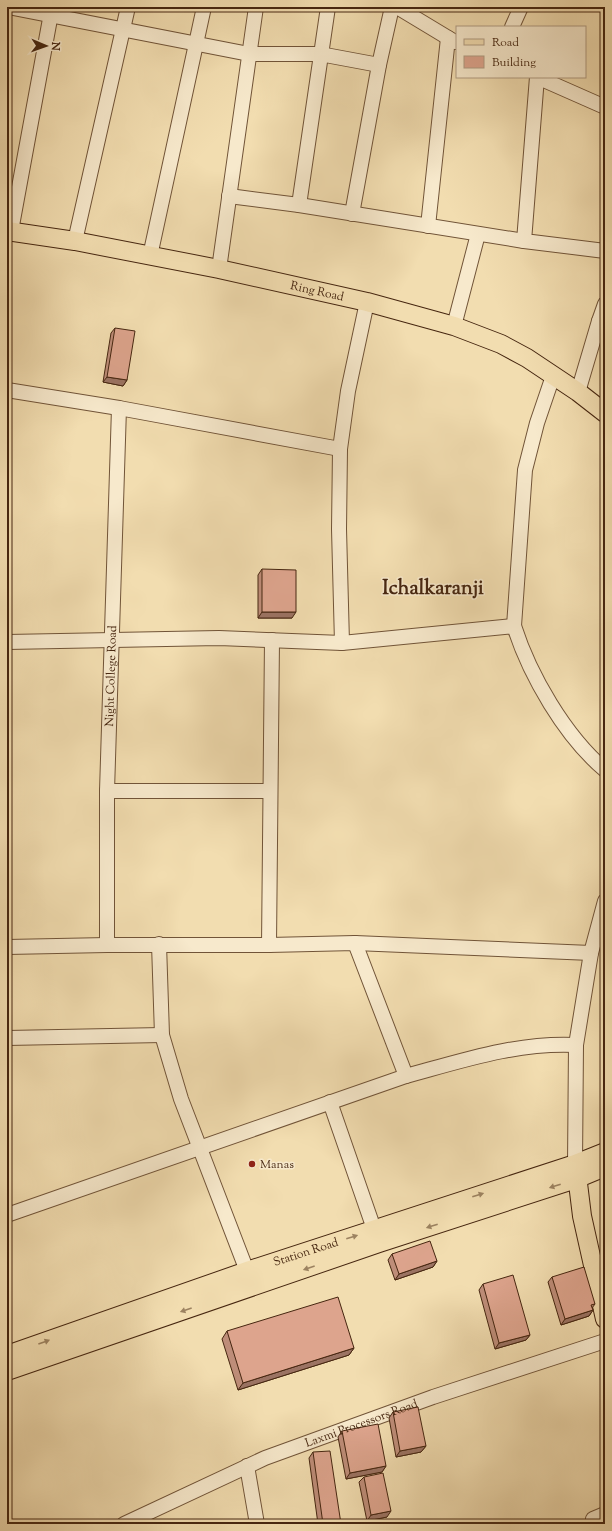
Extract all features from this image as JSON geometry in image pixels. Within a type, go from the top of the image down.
[{"type":"main road","name":"Ring Road","points":[[9,231],[75,241],[219,269],[367,302],[454,326],[501,344],[527,358],[578,392],[605,413]]},
{"type":"main road","name":"Station Road","points":[[7,1371],[379,1243],[576,1171],[605,1152]]},
{"type":"main road","name":"Station Road","points":[[7,1356],[247,1271],[374,1229],[576,1171],[605,1168]]},
{"type":"main road","points":[[576,1171],[582,1216],[605,1319]]},
{"type":"street","points":[[8,7],[51,11],[124,29],[249,54],[320,54],[379,65]]},
{"type":"street","points":[[75,241],[128,7]]},
{"type":"street","points":[[150,256],[204,7]]},
{"type":"street","points":[[219,269],[256,7]]},
{"type":"street","points":[[299,205],[328,7]]},
{"type":"street","points":[[352,214],[379,65],[392,7]]},
{"type":"street","points":[[397,7],[452,40],[428,226]]},
{"type":"street","points":[[512,26],[521,7]]},
{"type":"street","points":[[9,231],[51,11]]},
{"type":"street","points":[[524,241],[537,78]]},
{"type":"street","points":[[539,78],[605,107]]},
{"type":"street","points":[[229,196],[299,205],[524,241],[605,251]]},
{"type":"street","points":[[454,326],[478,234]]},
{"type":"street","points":[[342,643],[339,529],[340,449],[348,391],[367,302]]},
{"type":"street","points":[[578,392],[602,322],[605,304]]},
{"type":"street","points":[[553,376],[537,423],[525,470],[514,626],[521,648],[552,708],[590,758],[605,770]]},
{"type":"street","points":[[7,390],[119,408],[340,449]]},
{"type":"street","name":"Night College Road","points":[[106,945],[107,791],[119,408]]},
{"type":"street","points":[[7,642],[219,638],[342,643],[514,626]]},
{"type":"street","points":[[269,945],[272,640]]},
{"type":"street","points":[[107,791],[270,791]]},
{"type":"street","points":[[576,1171],[576,1045],[591,953],[605,901]]},
{"type":"street","points":[[7,947],[159,944],[269,945],[355,943],[591,953]]},
{"type":"street","points":[[355,943],[406,1076]]},
{"type":"street","points":[[159,944],[162,1035],[181,1099],[247,1271]]},
{"type":"street","points":[[7,1038],[162,1035]]},
{"type":"street","points":[[7,1215],[406,1076],[500,1050],[557,1044],[576,1045]]},
{"type":"street","points":[[330,1102],[374,1229]]},
{"type":"street","name":"Laxmi Processors Road","points":[[124,1524],[247,1466],[434,1397],[605,1340]]},
{"type":"street","points":[[247,1466],[257,1524]]},
{"type":"street","points":[[595,1524],[593,1519],[605,1514]]},
{"type":"building","points":[[115,328],[135,331],[127,380],[107,377]]},
{"type":"building","points":[[262,569],[296,570],[296,612],[262,612]]},
{"type":"building","points":[[430,1241],[437,1261],[399,1274],[392,1254]]},
{"type":"building","points":[[584,1267],[595,1304],[591,1305],[593,1310],[565,1319],[552,1277]]},
{"type":"building","points":[[513,1275],[530,1335],[499,1343],[483,1284]]},
{"type":"building","points":[[338,1297],[354,1348],[243,1383],[227,1331]]},
{"type":"building","points":[[418,1407],[426,1446],[400,1451],[393,1412]]},
{"type":"building","points":[[378,1424],[386,1466],[350,1473],[342,1431]]},
{"type":"building","points":[[330,1451],[341,1524],[323,1524],[313,1452]]},
{"type":"building","points":[[383,1473],[391,1511],[371,1515],[364,1477]]},
{"type":"place","name":"Manas","points":[[252,1164]]},
{"type":"district","name":"Ichalkaranji","points":[[433,587]]}]
